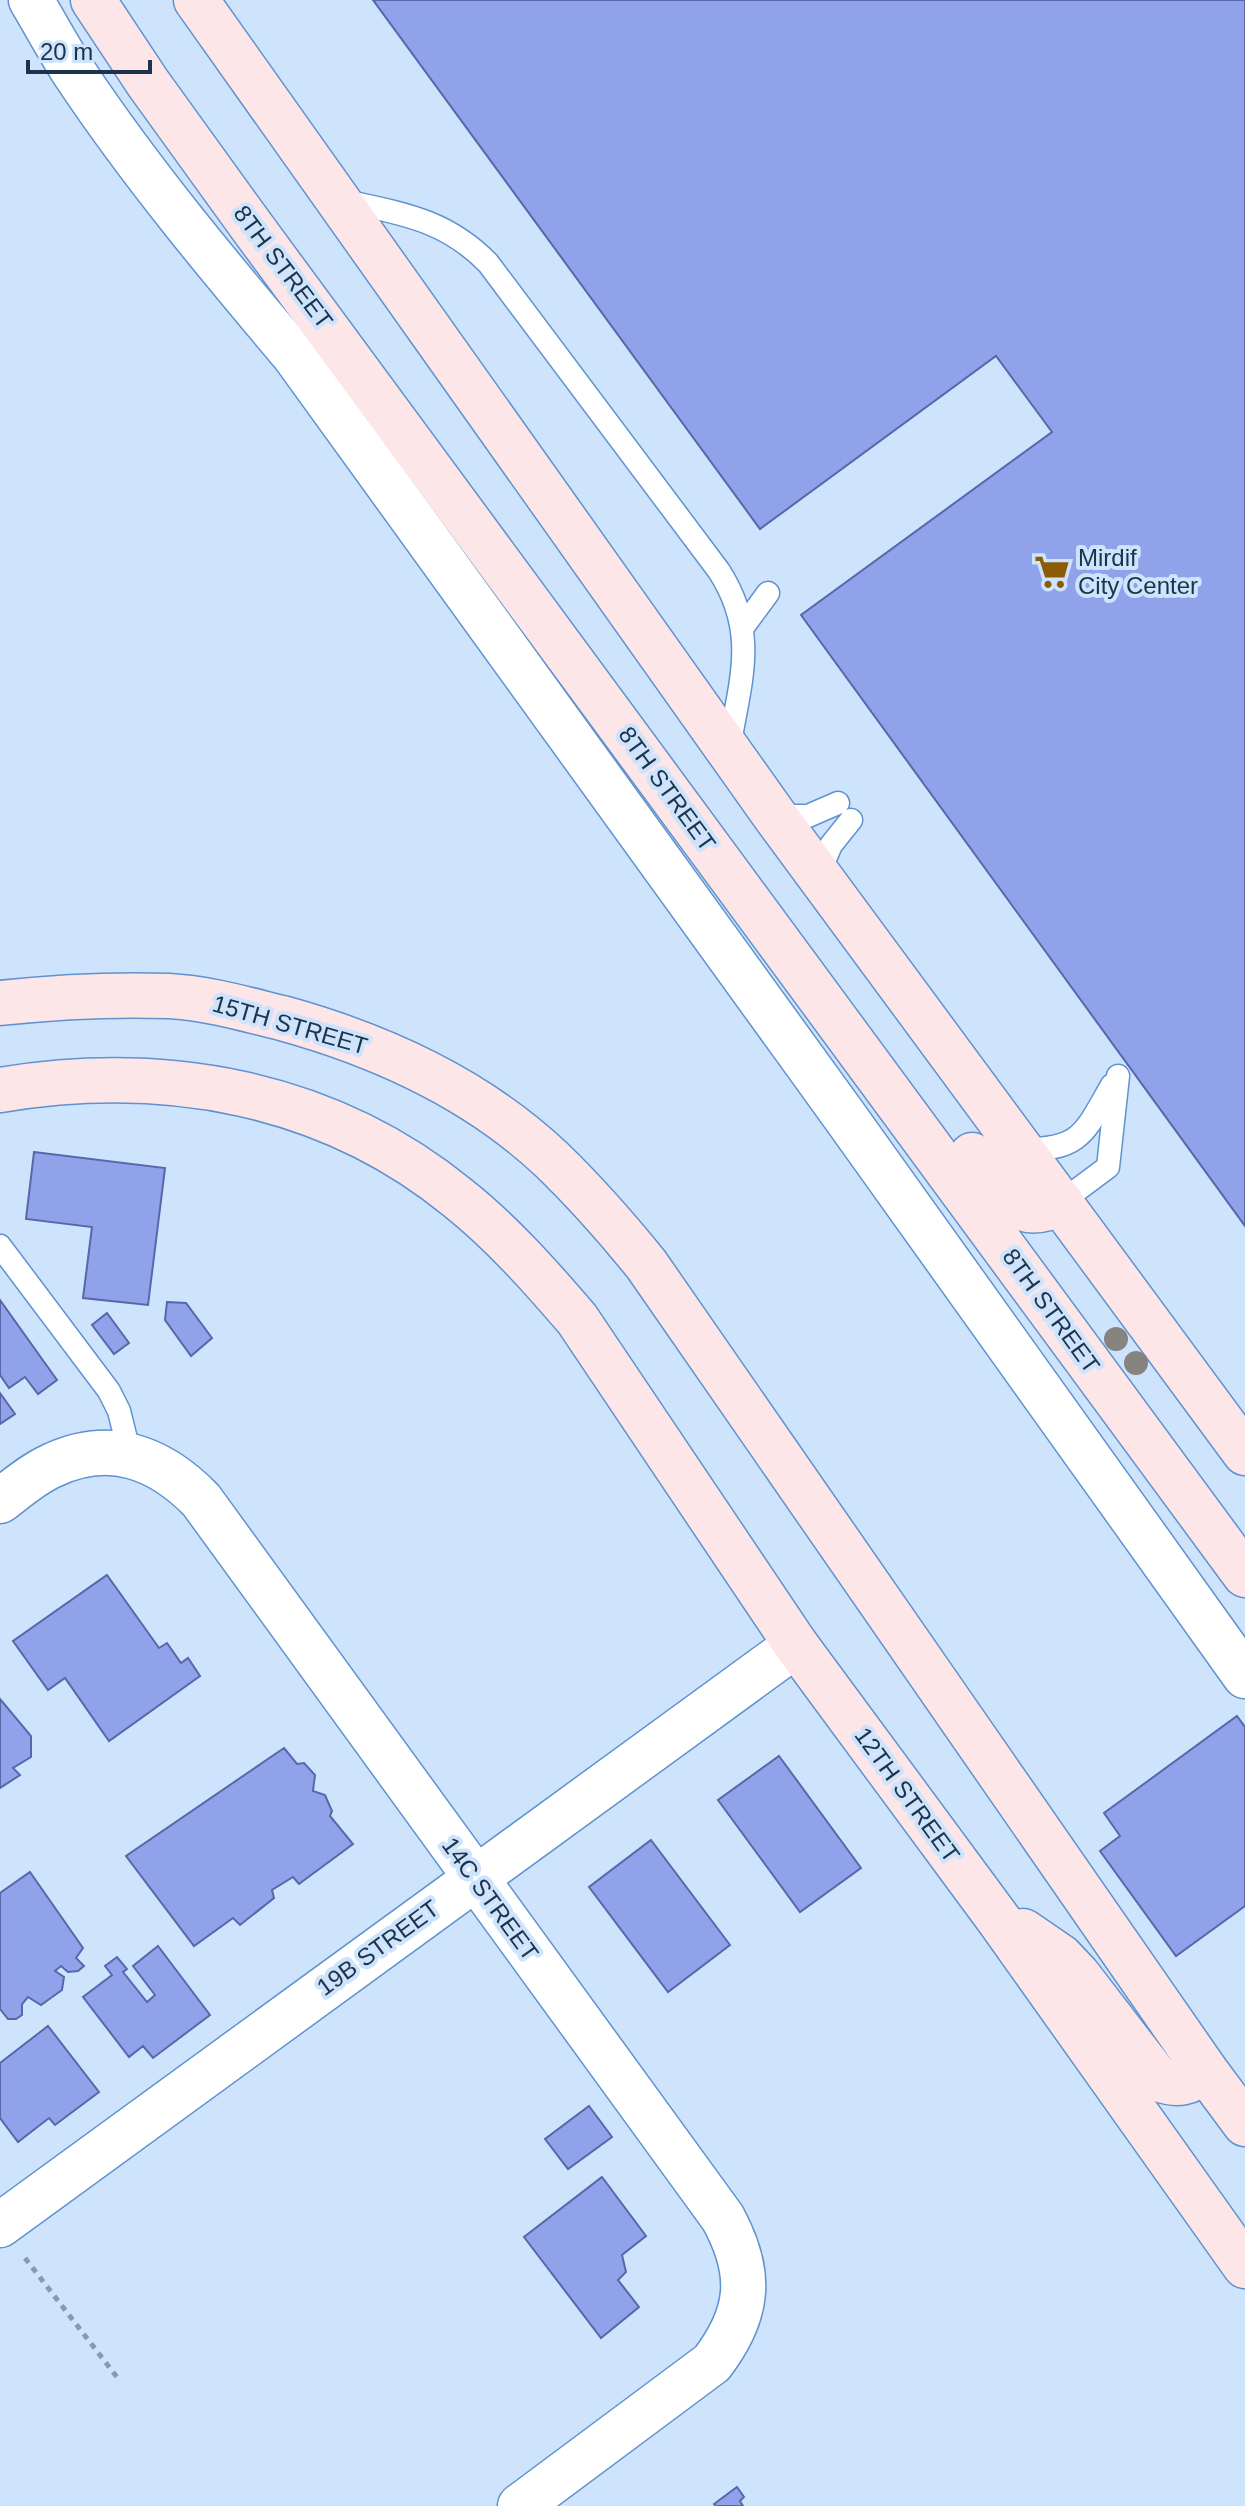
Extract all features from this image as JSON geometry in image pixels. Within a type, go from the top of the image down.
[{"type":"street","points":[[31,0],[93,100],[225,273],[304,368],[1245,1676]]},
{"type":"street","name":"8TH STREET","points":[[93,0],[148,83],[252,227],[1245,1575]]},
{"type":"street","points":[[196,0],[775,816],[1245,1453]]},
{"type":"street","points":[[0,1003],[55,997],[171,996],[237,1006],[321,1029],[379,1051],[436,1078],[498,1117],[550,1158],[607,1216],[646,1264],[1245,2124]]},
{"type":"street","name":"12TH STREET","points":[[0,1090],[143,1079],[200,1084],[249,1094],[304,1110],[368,1138],[412,1164],[458,1198],[542,1278],[577,1319],[796,1645],[999,1920],[1245,2266]]},
{"type":"street","points":[[890,1093],[918,1102],[942,1116],[1001,1196],[1011,1204],[1036,1211],[1049,1209],[1061,1202]]},
{"type":"street","points":[[0,1501],[48,1467],[74,1456],[102,1453],[130,1455]]},
{"type":"street","name":"14C STREET","points":[[130,1455],[158,1464],[181,1480],[201,1500],[723,2218],[735,2241],[742,2266],[744,2292],[739,2318],[728,2342],[712,2363],[538,2501]]},
{"type":"street","name":"19B STREET","points":[[0,2225],[796,1645]]},
{"type":"street","points":[[999,1920],[1021,1929],[1061,1957],[1158,2079],[1183,2083],[1195,2079],[1205,2070]]},
{"type":"lane","points":[[336,199],[435,223],[473,247],[719,571],[739,607],[745,647],[729,749]]},
{"type":"lane","points":[[743,627],[768,593]]},
{"type":"lane","points":[[775,816],[845,812],[818,875]]},
{"type":"lane","points":[[1021,1149],[1054,1147],[1084,1134],[1118,1076],[1108,1167],[1061,1202]]},
{"type":"lane","points":[[0,1246],[109,1391],[119,1411],[130,1455]]},
{"type":"path","points":[[0,2225],[120,2381]]},
{"type":"building","name":"Mirdif City Center","points":[[373,0],[1245,0],[1245,1226],[801,615],[1052,432],[996,356],[760,529]]},
{"type":"building","points":[[34,1152],[165,1168],[148,1305],[83,1298],[92,1227],[26,1219]]},
{"type":"building","points":[[0,1300],[57,1380],[38,1394],[25,1377],[9,1388],[0,1375]]},
{"type":"building","points":[[167,1302],[186,1303],[212,1338],[191,1356],[165,1320]]},
{"type":"building","points":[[107,1313],[129,1343],[114,1354],[92,1325]]},
{"type":"building","points":[[0,1393],[15,1414],[0,1424]]},
{"type":"building","points":[[107,1575],[159,1648],[167,1643],[181,1663],[188,1658],[200,1676],[109,1741],[65,1678],[48,1690],[13,1641]]},
{"type":"building","points":[[0,1699],[31,1736],[31,1757],[13,1768],[20,1775],[0,1788]]},
{"type":"building","points":[[1237,1716],[1245,1727],[1245,1906],[1176,1956],[1100,1851],[1120,1836],[1104,1813]]},
{"type":"building","points":[[284,1748],[297,1764],[304,1763],[315,1775],[313,1791],[325,1795],[332,1811],[330,1816],[353,1844],[299,1884],[293,1877],[272,1890],[274,1898],[240,1925],[233,1918],[194,1946],[126,1856]]},
{"type":"building","points":[[779,1756],[861,1868],[800,1912],[718,1800]]},
{"type":"building","points":[[651,1840],[730,1945],[668,1992],[589,1887]]},
{"type":"building","points":[[30,1872],[83,1948],[76,1958],[84,1966],[78,1971],[68,1972],[61,1966],[55,1971],[64,1977],[62,1990],[41,2005],[28,1997],[22,2004],[22,2015],[8,2019],[0,2009],[0,1893]]},
{"type":"building","points":[[158,1946],[210,2015],[153,2058],[143,2046],[129,2057],[83,1997],[112,1975],[105,1966],[117,1957],[127,1969],[123,1972],[147,2002],[155,1995],[133,1966]]},
{"type":"building","points":[[48,2026],[99,2092],[55,2125],[49,2118],[18,2142],[0,2118],[0,2063]]},
{"type":"building","points":[[589,2106],[612,2137],[568,2169],[545,2139]]},
{"type":"building","points":[[602,2177],[646,2236],[622,2255],[626,2272],[618,2280],[639,2307],[601,2338],[524,2237]]},
{"type":"building","points":[[737,2487],[744,2497],[740,2501],[743,2506],[714,2504]]},
{"type":"place","name":"Mirdif City Center","points":[[1052,572]]}]
